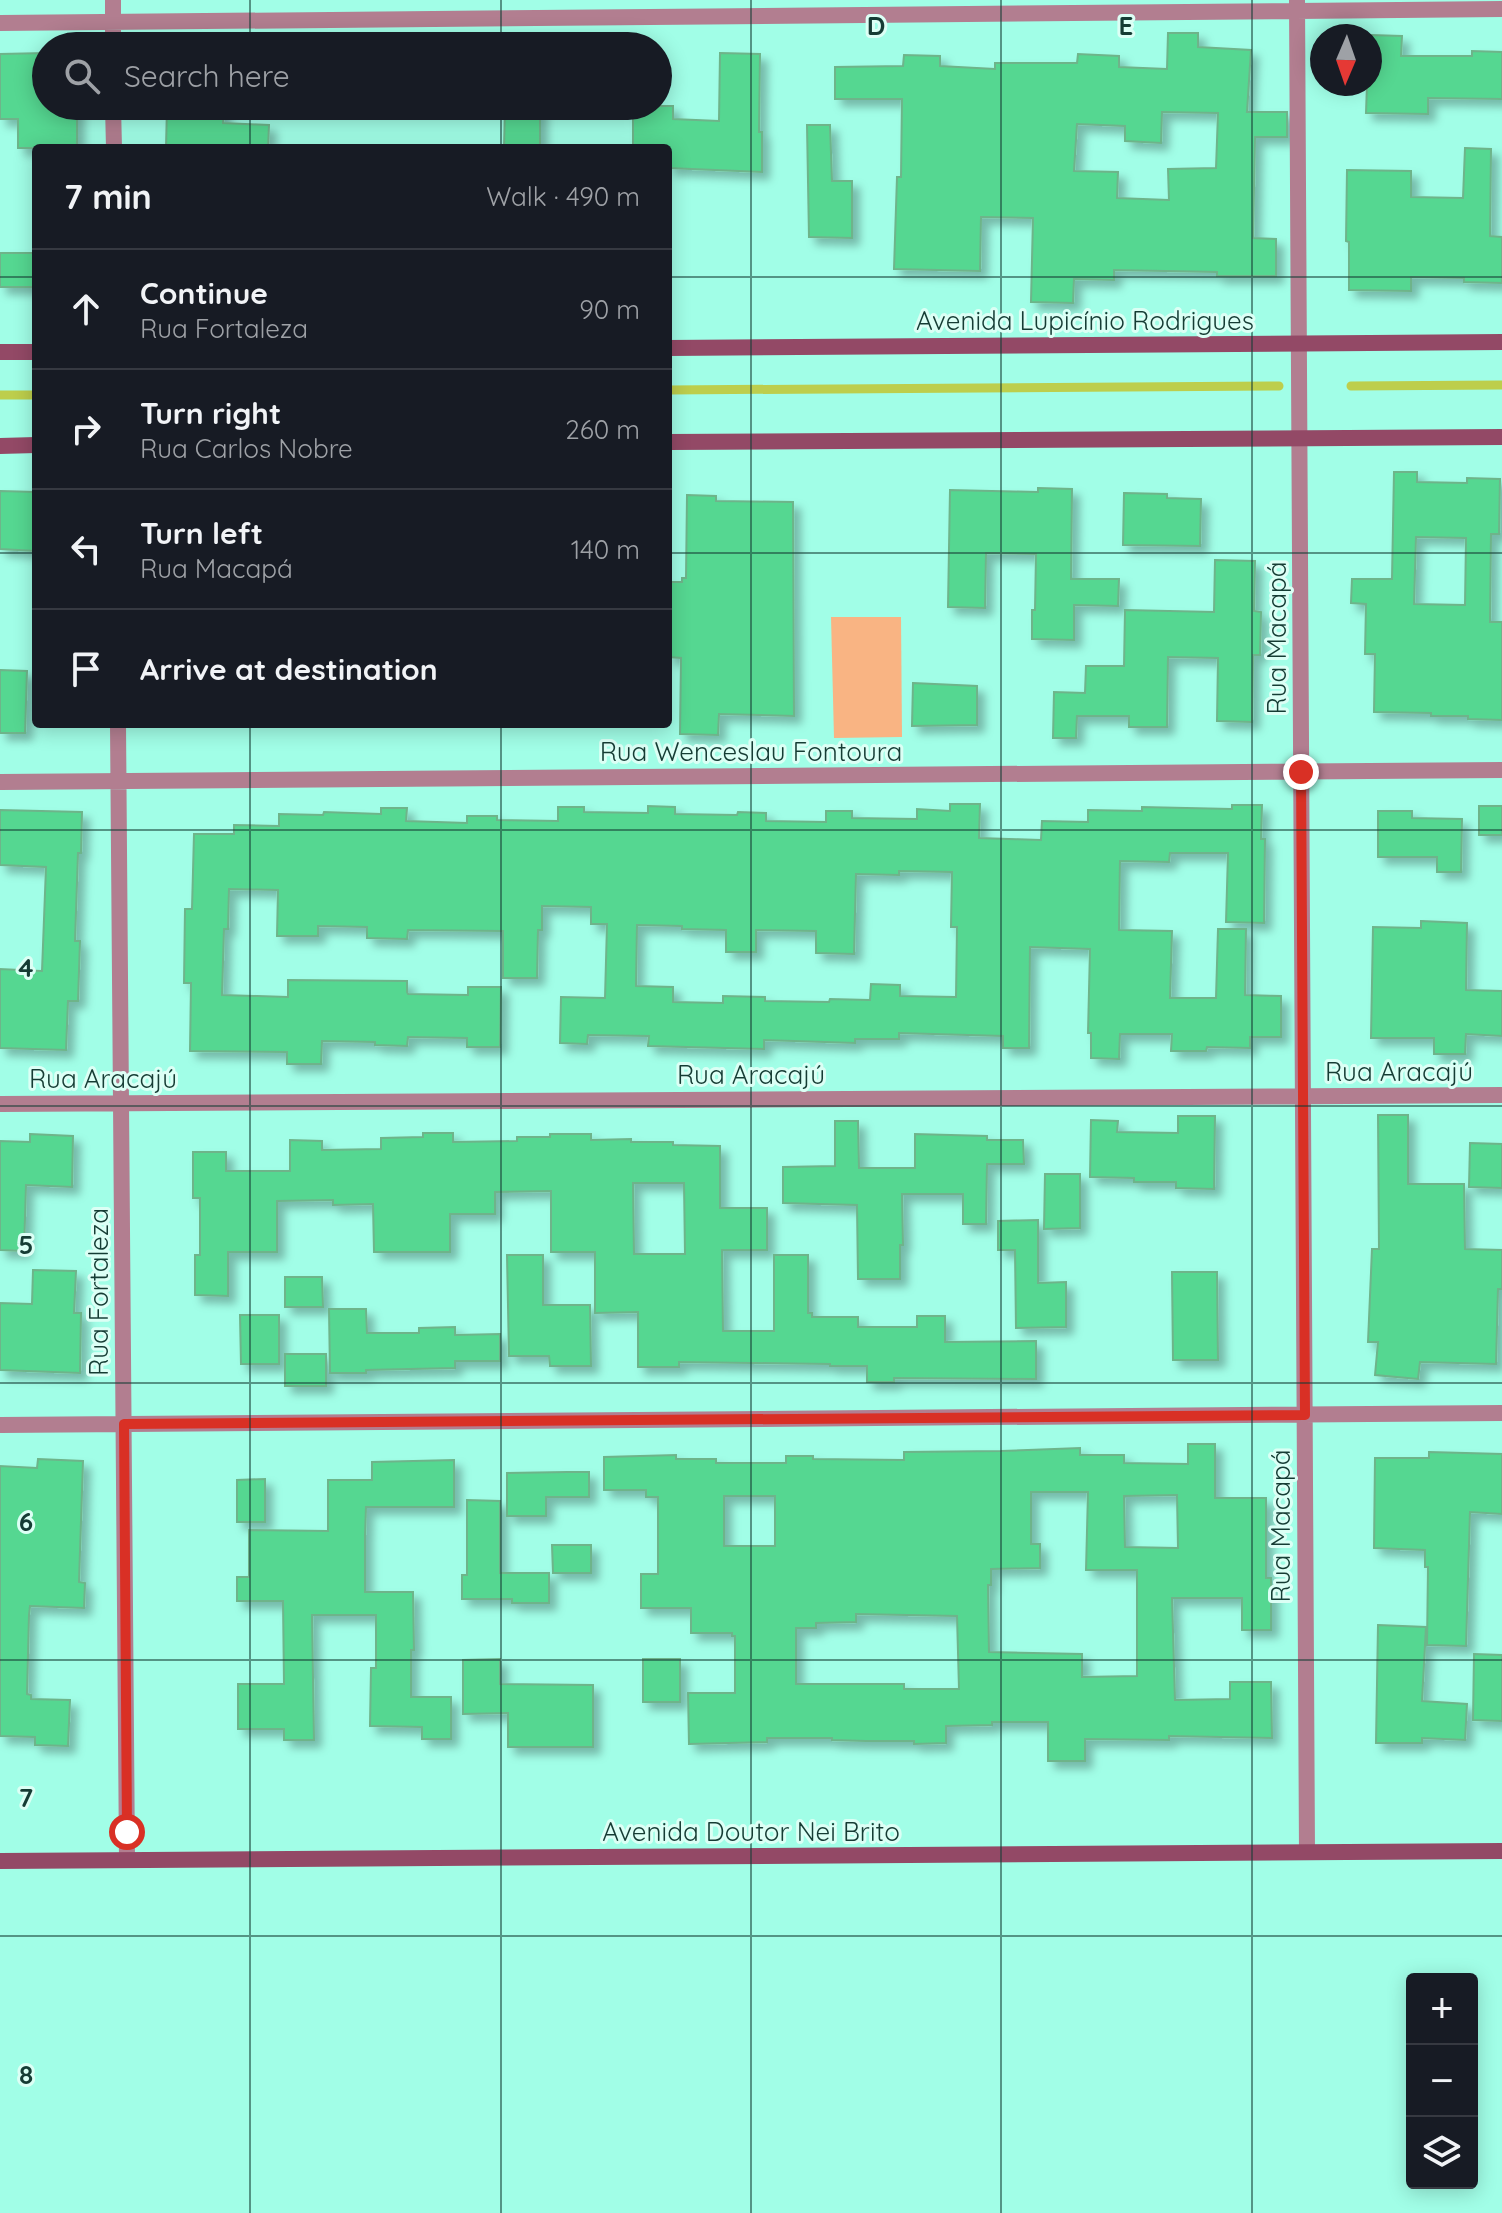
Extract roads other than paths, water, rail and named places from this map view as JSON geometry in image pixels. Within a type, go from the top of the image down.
[{"type":"street","points":[[113,0],[113,32]]},
{"type":"street","points":[[0,23],[1297,6],[1502,9]]},
{"type":"street","name":"Rua Macapá","points":[[1297,6],[1307,1852]]},
{"type":"street","points":[[113,120],[114,144]]},
{"type":"street","name":"Avenida Lupicínio Rodrigues","points":[[672,348],[1502,342]]},
{"type":"street","points":[[0,352],[32,352]]},
{"type":"street","points":[[672,442],[1502,437]]},
{"type":"street","points":[[0,446],[32,445]]},
{"type":"street","name":"Rua Fortaleza","points":[[118,728],[127,1860]]},
{"type":"street","name":"Rua Wenceslau Fontoura","points":[[0,782],[1502,770]]},
{"type":"street","name":"Rua Aracajú","points":[[0,1104],[1502,1095]]},
{"type":"street","points":[[0,1425],[1502,1413]]},
{"type":"street","name":"Avenida Doutor Nei Brito","points":[[0,1861],[1502,1851]]},
{"type":"waterway","points":[[1351,386],[1502,385]]},
{"type":"waterway","points":[[672,390],[1279,386]]},
{"type":"waterway","points":[[0,395],[32,395]]}]
